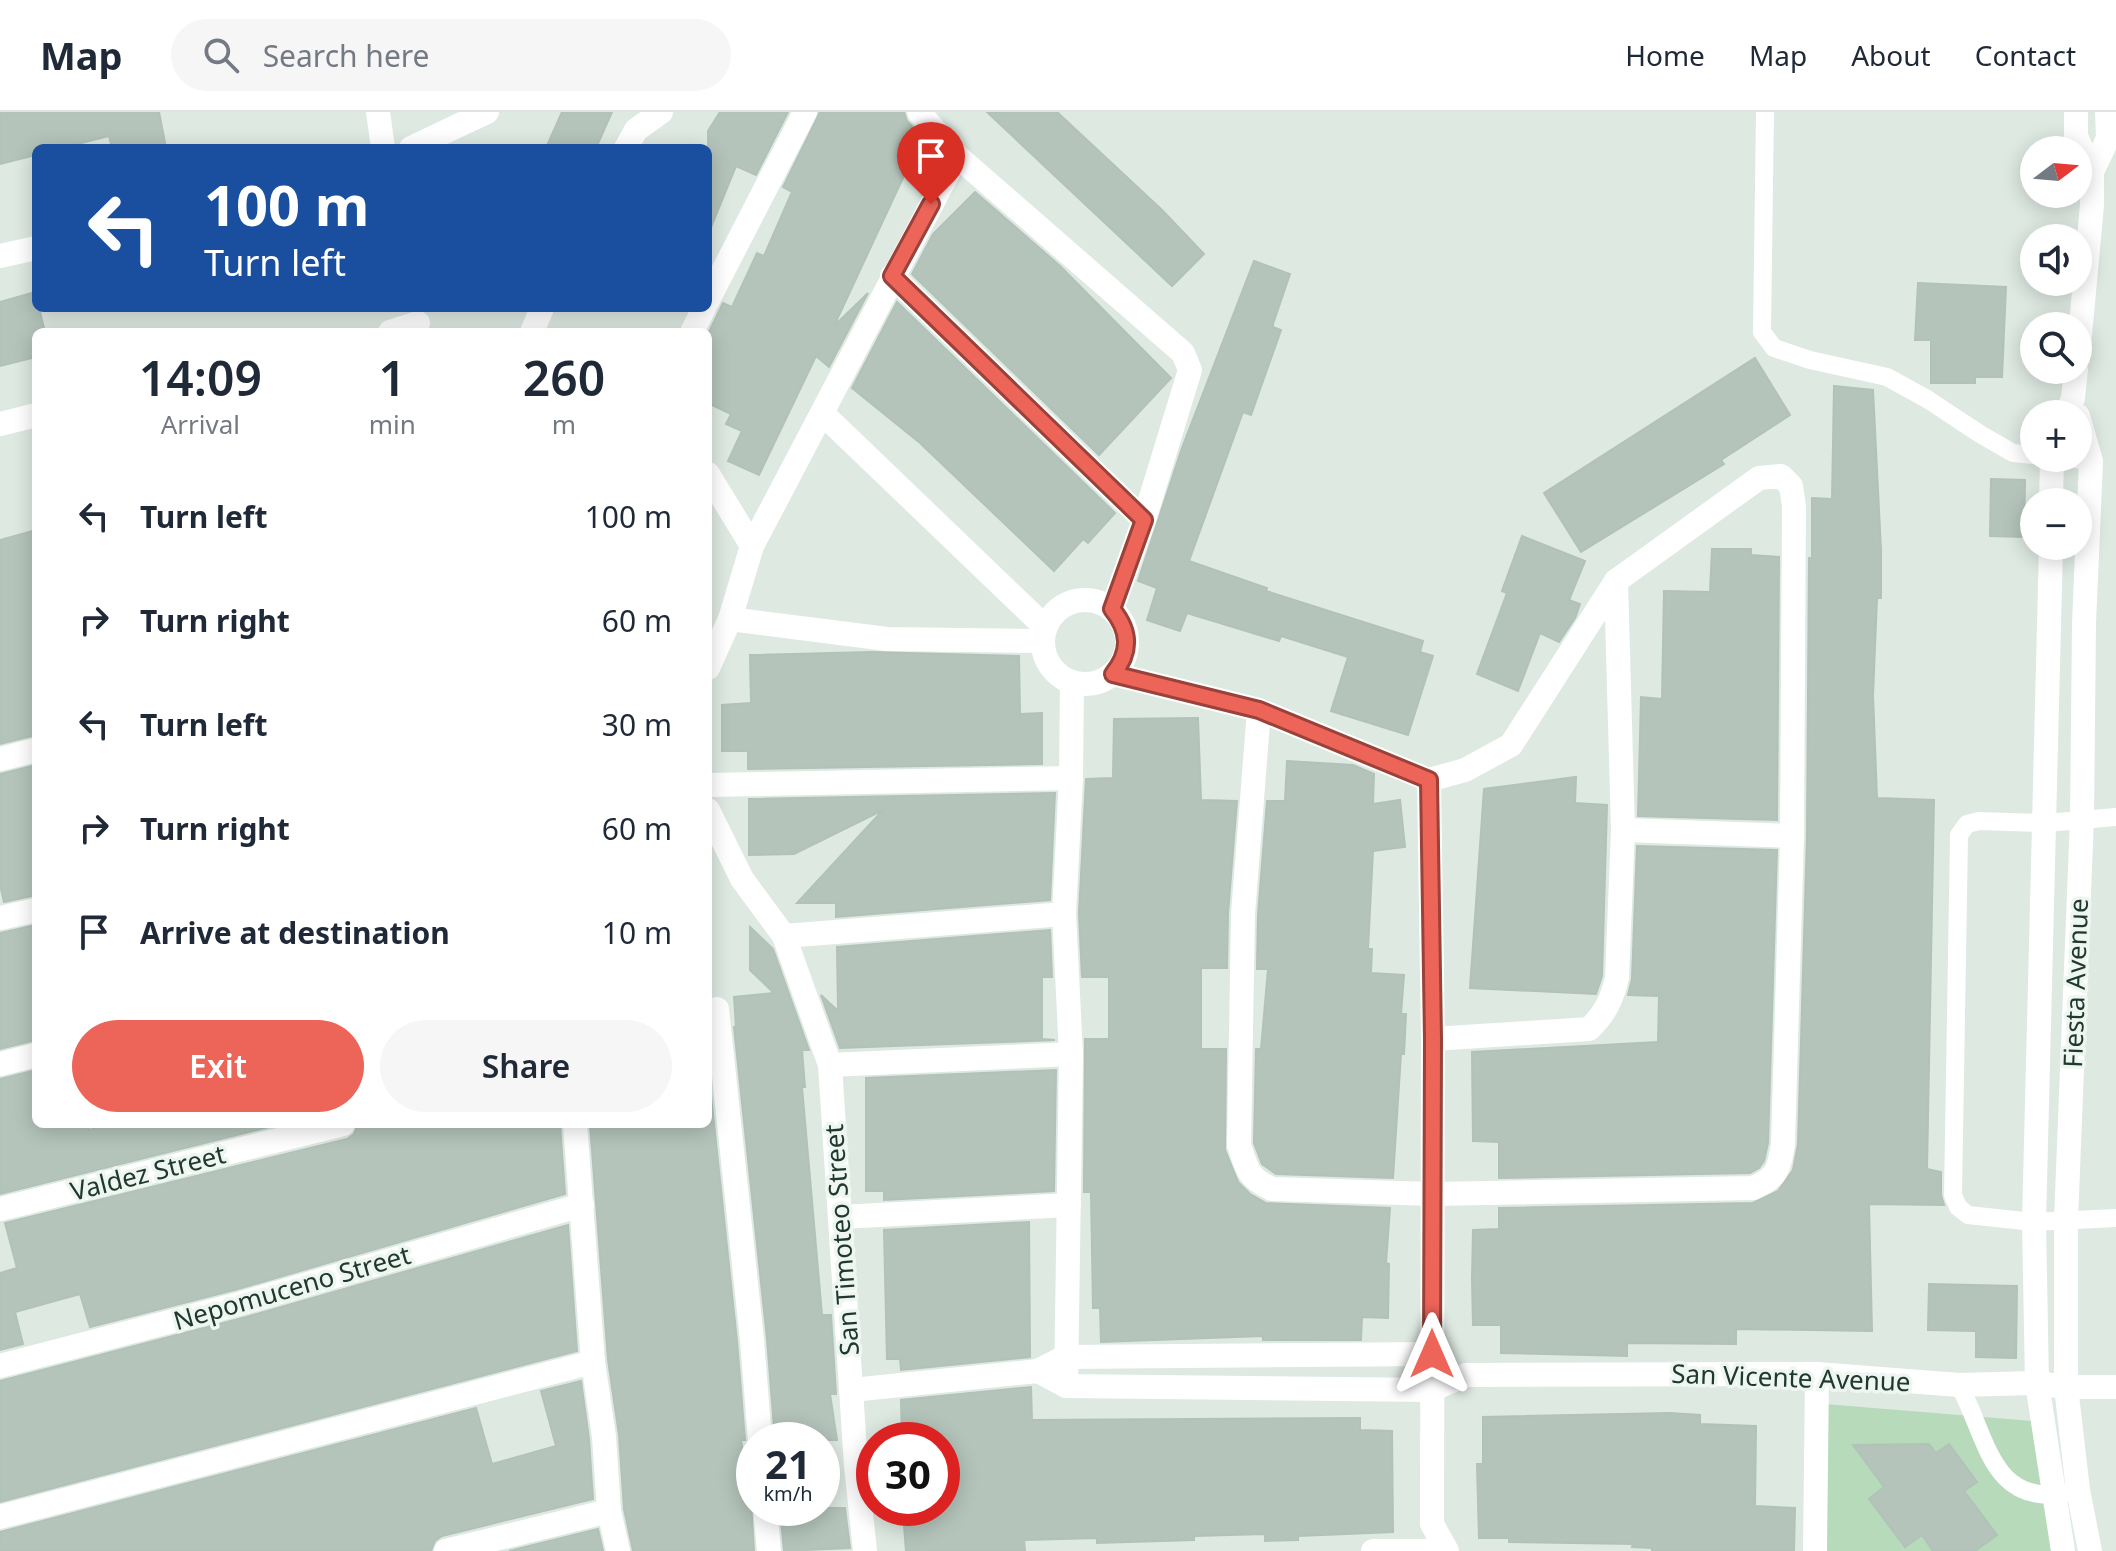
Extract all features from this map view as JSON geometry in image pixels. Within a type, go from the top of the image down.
[{"type":"street","points":[[378,112],[382,144]]},
{"type":"street","points":[[419,144],[487,112]]},
{"type":"street","points":[[628,144],[636,130],[661,112]]},
{"type":"street","points":[[712,292],[805,112]]},
{"type":"street","points":[[919,112],[957,156],[1183,353],[1190,370],[1144,520],[1112,609]]},
{"type":"street","points":[[2076,112],[2076,136]]},
{"type":"street","points":[[2092,172],[2108,138],[2107,112]]},
{"type":"street","points":[[712,659],[730,619],[752,546],[957,156]]},
{"type":"street","points":[[2084,312],[2092,208]]},
{"type":"street","points":[[0,256],[32,249]]},
{"type":"street","points":[[892,276],[1144,520]]},
{"type":"street","points":[[402,328],[418,323]]},
{"type":"street","points":[[823,414],[1044,634]]},
{"type":"street","points":[[0,424],[32,416]]},
{"type":"street","name":"Fiesta Avenue","points":[[2079,472],[2084,623],[2082,818],[2066,1220],[2066,1387],[2078,1490],[2090,1551]]},
{"type":"street","points":[[1113,674],[1259,710],[1429,780],[1465,770],[1511,745],[1616,581],[1759,478],[1781,476],[1791,486],[1794,506],[1792,836],[1783,1144],[1779,1168],[1769,1181],[1753,1188],[1433,1194],[1272,1189],[1254,1181],[1239,1145],[1243,914],[1259,710]]},
{"type":"street","points":[[712,481],[752,546]]},
{"type":"street","name":"Fiesta Avenue","points":[[2050,560],[2034,1222],[2037,1383],[2063,1551]]},
{"type":"street","points":[[1433,1039],[1589,1029],[1601,1018],[1611,1000],[1617,978],[1623,830],[1616,581]]},
{"type":"street","points":[[1087,599],[1112,609],[1127,634],[1127,649],[1122,663],[1113,674],[1100,682],[1086,685],[1060,676],[1044,654],[1044,634],[1052,615],[1074,601],[1087,599]]},
{"type":"street","points":[[730,619],[887,639],[1044,634]]},
{"type":"street","points":[[2048,623],[2084,623]]},
{"type":"street","points":[[1066,1386],[1071,1054],[1064,914],[1072,682]]},
{"type":"street","points":[[0,759],[32,751]]},
{"type":"street","points":[[712,785],[1071,778]]},
{"type":"street","points":[[1429,780],[1433,1039],[1432,1524],[1447,1551]]},
{"type":"street","name":"San Timoteo Street","points":[[712,818],[742,879],[784,936],[830,1065],[865,1551]]},
{"type":"street","points":[[1623,830],[1792,836]]},
{"type":"street","points":[[0,918],[32,911]]},
{"type":"street","points":[[784,936],[1064,914]]},
{"type":"street","points":[[717,1009],[759,1422]]},
{"type":"street","points":[[830,1065],[1071,1054]]},
{"type":"street","points":[[0,1064],[32,1056]]},
{"type":"street","name":"Valdez Street","points":[[0,1209],[327,1128]]},
{"type":"street","points":[[575,1128],[593,1362],[604,1437],[609,1511],[618,1551]]},
{"type":"street","name":"Nepomuceno Street","points":[[0,1366],[242,1303],[582,1205]]},
{"type":"street","points":[[840,1217],[1069,1205]]},
{"type":"street","points":[[852,1390],[1038,1371],[1065,1357],[1432,1354],[1466,1375]]},
{"type":"street","points":[[0,1517],[593,1362]]},
{"type":"street","name":"San Vicente Avenue","points":[[1038,1371],[1066,1386],[1431,1390],[1466,1375],[1817,1374],[1959,1385],[2037,1383],[2066,1387],[2116,1387]]},
{"type":"street","points":[[1815,1551],[1817,1374]]},
{"type":"street","points":[[446,1551],[609,1511]]},
{"type":"street","points":[[1415,1551],[1432,1524]]},
{"type":"street","points":[[767,1526],[769,1551]]},
{"type":"street","points":[[1373,1551],[1431,1551]]},
{"type":"lane","points":[[1765,112],[1762,332],[1774,348],[1810,360],[1887,377],[1980,434],[2013,453],[2020,454]]},
{"type":"lane","points":[[2116,817],[2046,823],[1979,821],[1967,824],[1959,835],[1953,1195],[1958,1207],[1968,1215],[2034,1222],[2116,1218]]},
{"type":"lane","points":[[1959,1385],[1988,1452],[2004,1479],[2022,1491],[2054,1495],[2078,1490]]},
{"type":"green space","points":[[1825,1404],[2032,1421],[2052,1551],[1826,1551]]},
{"type":"building","points":[[0,112],[159,112],[165,144],[111,144],[109,136],[78,144],[32,144],[32,156],[0,164]]},
{"type":"building","points":[[562,112],[612,112],[598,144],[548,144]]},
{"type":"building","points":[[720,112],[788,112],[756,175],[736,166],[712,225],[712,144],[708,144],[708,131]]},
{"type":"building","points":[[820,112],[904,112],[907,121],[918,133],[916,150],[834,326],[868,293],[829,367],[816,356],[759,475],[728,461],[742,431],[726,424],[731,414],[712,405],[711,328],[723,303],[732,307],[757,253],[764,256],[792,192],[783,187]]},
{"type":"building","points":[[987,112],[1057,112],[1162,210],[1204,254],[1172,286]]},
{"type":"building","points":[[975,192],[1060,266],[1171,378],[1099,455],[912,274],[933,234]]},
{"type":"building","points":[[1254,261],[1290,274],[1273,324],[1281,330],[1251,415],[1243,412],[1189,561],[1267,588],[1266,591],[1423,641],[1420,652],[1433,656],[1408,735],[1331,711],[1348,657],[1281,636],[1279,641],[1187,613],[1180,631],[1147,620],[1157,588],[1138,581],[1182,448]]},
{"type":"building","points":[[1918,283],[2006,287],[2002,377],[1975,377],[1975,383],[1931,383],[1931,340],[1915,340]]},
{"type":"building","points":[[32,293],[32,312],[40,312],[44,328],[32,328],[32,358],[0,366],[0,302]]},
{"type":"building","points":[[897,302],[1115,513],[1088,543],[1083,539],[1054,571],[920,443],[852,388]]},
{"type":"building","points":[[1755,358],[1790,415],[1721,460],[1724,464],[1581,552],[1544,493]]},
{"type":"building","points":[[1834,386],[1873,390],[1881,550],[1881,598],[1877,598],[1873,695],[1877,798],[1934,800],[1927,1169],[1941,1172],[1944,1205],[1869,1204],[1872,1331],[1736,1329],[1736,1344],[1627,1343],[1627,1356],[1501,1353],[1501,1325],[1473,1325],[1472,1279],[1473,1230],[1499,1229],[1499,1208],[1753,1203],[1778,1191],[1793,1170],[1798,1144],[1807,836],[1812,498],[1832,499]]},
{"type":"building","points":[[1991,479],[2025,480],[2025,488],[2020,488],[2020,537],[1990,536]]},
{"type":"building","points":[[32,531],[32,736],[0,744],[0,540]]},
{"type":"building","points":[[1522,536],[1585,561],[1569,600],[1580,604],[1575,618],[1559,642],[1540,633],[1518,691],[1477,674],[1507,593],[1502,591]]},
{"type":"building","points":[[1712,549],[1751,549],[1751,555],[1779,557],[1777,820],[1638,816],[1641,697],[1662,699],[1664,591],[1710,592]]},
{"type":"building","points":[[872,652],[1019,656],[1020,714],[1042,713],[1042,764],[748,769],[748,751],[722,751],[722,705],[751,703],[750,655]]},
{"type":"building","points":[[1198,718],[1201,800],[1237,801],[1227,968],[1201,968],[1201,1049],[1226,1049],[1225,1150],[1238,1182],[1266,1203],[1390,1208],[1386,1263],[1389,1264],[1388,1318],[1362,1317],[1361,1340],[1263,1340],[1263,1336],[1101,1342],[1100,1308],[1093,1308],[1091,1192],[1084,1192],[1085,1039],[1109,1039],[1109,977],[1082,977],[1079,914],[1086,779],[1113,778],[1114,719]]},
{"type":"building","points":[[1287,761],[1353,765],[1374,774],[1373,804],[1400,800],[1405,847],[1373,851],[1368,949],[1372,949],[1371,973],[1404,975],[1401,1014],[1406,1014],[1404,1054],[1401,1054],[1393,1178],[1276,1174],[1262,1164],[1254,1143],[1256,1049],[1261,1049],[1268,969],[1257,969],[1267,801],[1285,801]]},
{"type":"building","points":[[32,766],[32,896],[4,902],[0,885],[0,774]]},
{"type":"building","points":[[1576,777],[1575,803],[1607,805],[1602,976],[1596,994],[1470,988],[1484,789]]},
{"type":"building","points":[[1055,793],[1050,900],[836,917],[836,903],[797,903],[883,810],[794,854],[749,855],[749,799]]},
{"type":"building","points":[[1637,846],[1777,850],[1768,1143],[1764,1161],[1750,1173],[1499,1178],[1499,1142],[1473,1141],[1472,1052],[1658,1042],[1659,996],[1628,995],[1632,979]]},
{"type":"building","points":[[32,926],[32,1041],[0,1049],[0,933]]},
{"type":"building","points":[[750,927],[773,949],[809,1050],[802,1050],[805,1087],[802,1087],[822,1315],[831,1315],[836,1394],[830,1394],[834,1422],[774,1422],[734,1027],[734,997],[774,993],[750,970]]},
{"type":"building","points":[[1050,930],[1052,977],[1042,977],[1042,1039],[1055,1040],[840,1048],[821,995],[838,1011],[837,947]]},
{"type":"building","points":[[1056,1070],[1054,1191],[884,1200],[884,1191],[866,1191],[866,1078]]},
{"type":"building","points":[[32,1071],[32,1128],[265,1128],[0,1194],[0,1079]]},
{"type":"building","points":[[712,1105],[744,1422],[736,1422],[736,1526],[752,1526],[754,1551],[633,1551],[624,1509],[619,1435],[608,1360],[590,1128],[712,1128]]},
{"type":"building","points":[[356,1128],[560,1128],[565,1194],[238,1289],[90,1327],[80,1294],[15,1312],[23,1344],[0,1350],[0,1273],[17,1268],[5,1223],[347,1139]]},
{"type":"building","points":[[1029,1222],[1030,1357],[901,1370],[900,1359],[887,1359],[884,1230]]},
{"type":"building","points":[[568,1225],[577,1351],[0,1502],[0,1381],[246,1317]]},
{"type":"building","points":[[1929,1284],[2017,1286],[2016,1358],[1976,1357],[1976,1331],[1928,1330]]},
{"type":"building","points":[[581,1381],[593,1499],[442,1536],[435,1541],[431,1551],[0,1551],[0,1532],[476,1408],[492,1464],[556,1446],[541,1391]]},
{"type":"building","points":[[1031,1387],[1032,1420],[1360,1418],[1360,1430],[1392,1431],[1393,1532],[1298,1536],[1298,1540],[1265,1541],[1265,1534],[1097,1543],[1097,1538],[1024,1540],[1025,1551],[906,1551],[904,1526],[960,1526],[960,1422],[902,1422],[901,1400]]},
{"type":"building","points":[[1700,1415],[1700,1424],[1756,1426],[1755,1506],[1795,1508],[1794,1551],[1652,1551],[1652,1548],[1632,1547],[1633,1544],[1509,1542],[1509,1538],[1479,1538],[1477,1464],[1483,1464],[1483,1417]]},
{"type":"building","points":[[1929,1444],[1936,1453],[1949,1444],[1977,1482],[1964,1491],[1997,1535],[1975,1551],[1933,1551],[1922,1535],[1905,1547],[1869,1499],[1884,1487],[1853,1445]]},
{"type":"building","points":[[840,1508],[845,1508],[850,1548],[784,1551],[782,1526],[840,1526]]},
{"type":"building","points":[[598,1529],[603,1551],[509,1551]]},
{"type":"route","points":[[931,204],[892,276],[1144,520],[1112,609],[1127,634],[1127,649],[1122,663],[1113,674],[1259,710],[1429,780],[1433,1039],[1432,1354]]}]
